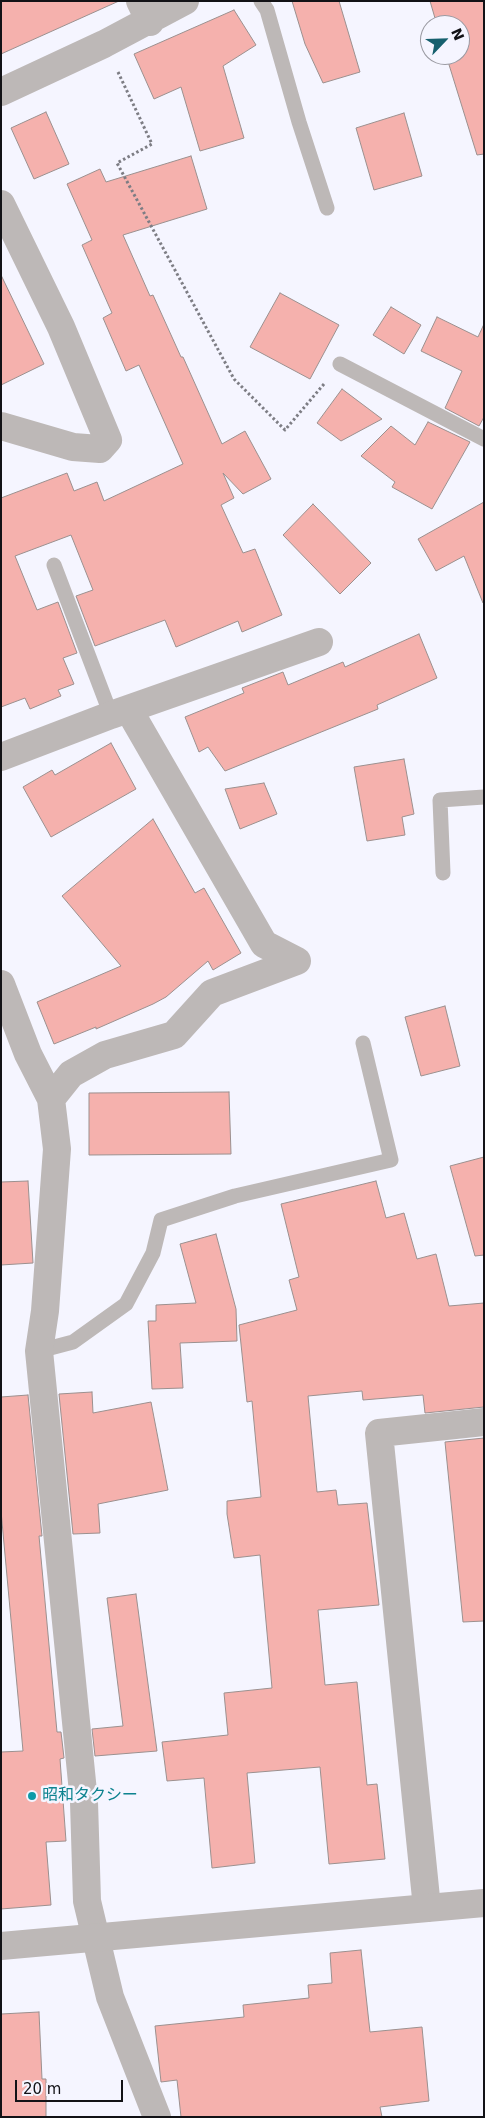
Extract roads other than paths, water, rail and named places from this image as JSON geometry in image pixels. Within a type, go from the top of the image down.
[{"type":"street","points":[[1,92],[104,44],[145,12],[185,1]]},
{"type":"street","points":[[1,204],[61,327],[108,440],[100,449],[73,447],[1,426]]},
{"type":"street","points":[[1,757],[120,712],[319,642]]},
{"type":"street","points":[[51,1099],[71,1074],[105,1055],[174,1035],[212,994],[297,961],[264,944],[120,712]]},
{"type":"street","points":[[1,984],[28,1054],[51,1099],[57,1149],[45,1311],[39,1351],[84,1802],[88,1901],[110,1997],[157,2117]]},
{"type":"street","points":[[427,1908],[379,1433],[484,1422]]},
{"type":"street","points":[[1,1946],[96,1936],[484,1903]]},
{"type":"lane","points":[[261,1],[267,10],[299,122],[327,208]]},
{"type":"lane","points":[[340,364],[484,438]]},
{"type":"lane","points":[[54,565],[120,712]]},
{"type":"lane","points":[[443,873],[440,800],[484,797]]},
{"type":"lane","points":[[39,1351],[73,1342],[126,1304],[153,1253],[160,1220],[235,1196],[391,1160],[363,1043]]},
{"type":"place","name":"昭和タクシー","points":[[32,1796]]}]
